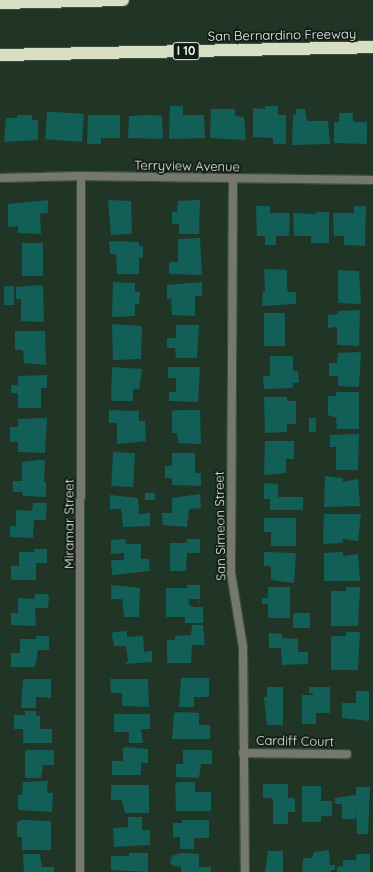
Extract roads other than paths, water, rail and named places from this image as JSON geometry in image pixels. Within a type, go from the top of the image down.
[{"type":"highway","points":[[0,3],[124,0]]},
{"type":"highway","name":"San Bernardino Freeway","points":[[0,55],[373,47]]},
{"type":"street","name":"Terryview Avenue","points":[[0,178],[81,176],[373,180]]},
{"type":"street","name":"Miramar Street","points":[[80,872],[81,176]]},
{"type":"street","name":"San Simeon Street","points":[[233,179],[231,573],[243,647],[245,872]]},
{"type":"street","name":"Cardiff Court","points":[[243,752],[347,754]]}]
